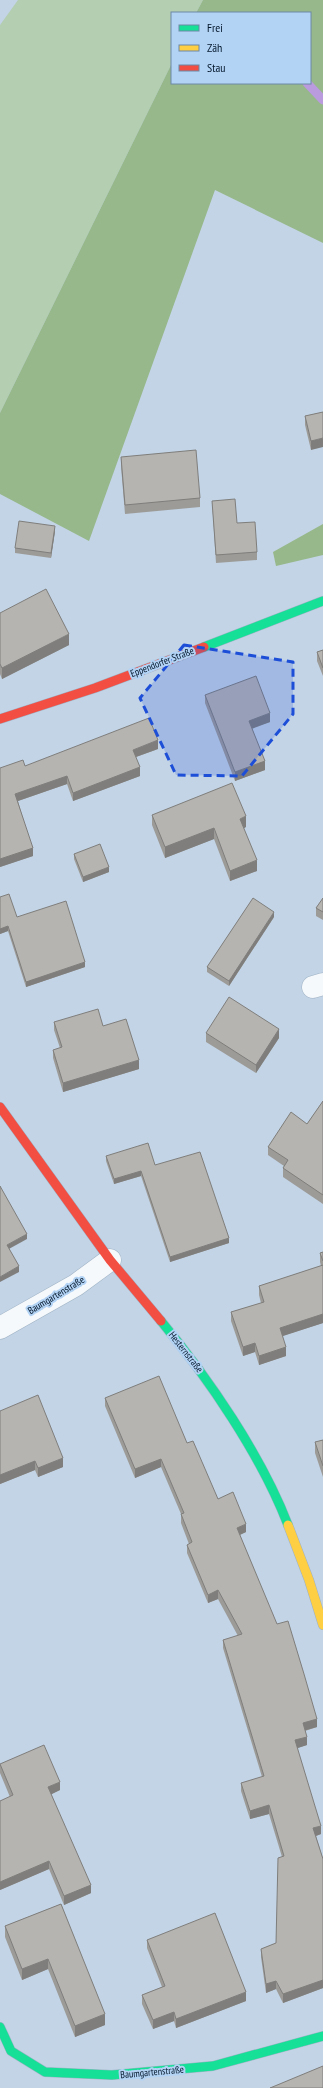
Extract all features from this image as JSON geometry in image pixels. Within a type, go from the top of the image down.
[{"type":"street","name":"Eppendorfer Straße","points":[[0,719],[95,688],[323,602]]},
{"type":"street","name":"Hesternstraße","points":[[0,1107],[110,1260],[192,1358],[226,1409],[258,1463],[286,1520],[309,1580],[323,1625]]},
{"type":"street","name":"Baumgartenstraße","points":[[0,1328],[76,1285],[110,1260]]},
{"type":"street","name":"Baumgartenstraße","points":[[0,2027],[11,2051],[44,2072],[112,2075],[212,2066],[323,2036]]},
{"type":"highlighted area","points":[[184,645],[293,662],[293,714],[242,776],[176,775],[140,698]]},
{"type":"green space","points":[[18,0],[203,0],[197,12],[171,12],[171,65],[0,413],[0,25]]},
{"type":"green space","points":[[203,0],[323,0],[323,243],[215,190],[89,541],[0,494],[0,413],[171,65],[171,84],[311,84],[311,12],[197,12]]},
{"type":"green space","points":[[323,524],[323,555],[276,566],[273,552]]},
{"type":"building","points":[[323,412],[323,438],[311,441],[305,416]]},
{"type":"building","points":[[196,450],[200,498],[125,505],[121,457]]},
{"type":"building","points":[[235,499],[237,523],[255,522],[257,552],[216,555],[212,501]]},
{"type":"building","points":[[19,521],[55,526],[51,553],[15,548]]},
{"type":"building","points":[[46,589],[69,634],[2,668],[0,664],[0,613]]},
{"type":"building","points":[[323,650],[323,668],[317,652]]},
{"type":"building","points":[[256,676],[270,713],[249,721],[265,761],[235,772],[205,695]]},
{"type":"building","points":[[149,718],[158,740],[133,750],[140,767],[73,793],[67,776],[15,794],[33,848],[0,859],[0,768],[23,760],[25,766]]},
{"type":"building","points":[[232,783],[246,816],[240,819],[257,860],[230,871],[214,828],[165,847],[152,815]]},
{"type":"building","points":[[100,844],[109,867],[83,877],[74,854]]},
{"type":"building","points":[[9,894],[17,917],[66,901],[85,962],[26,982],[8,926],[0,929],[0,897]]},
{"type":"building","points":[[253,898],[274,912],[229,981],[207,967]]},
{"type":"building","points":[[323,898],[323,912],[316,908]]},
{"type":"building","points":[[229,997],[279,1029],[256,1065],[206,1033]]},
{"type":"building","points":[[98,1009],[103,1026],[126,1019],[139,1060],[63,1083],[53,1050],[62,1047],[54,1022]]},
{"type":"building","points":[[323,1101],[323,1195],[283,1168],[288,1160],[268,1147],[291,1112],[307,1124]]},
{"type":"building","points":[[148,1143],[155,1165],[200,1152],[229,1238],[170,1257],[141,1171],[114,1179],[106,1156]]},
{"type":"building","points":[[0,1186],[27,1234],[7,1245],[19,1266],[0,1277]]},
{"type":"building","points":[[323,1252],[323,1261],[320,1253]]},
{"type":"building","points":[[323,1265],[323,1314],[280,1328],[286,1347],[259,1356],[255,1343],[243,1347],[231,1312],[264,1302],[259,1286]]},
{"type":"building","points":[[159,1376],[187,1443],[193,1441],[218,1499],[233,1492],[246,1524],[237,1528],[277,1624],[288,1621],[317,1719],[303,1723],[307,1737],[295,1740],[321,1826],[313,1828],[323,1859],[323,1980],[283,1994],[276,1981],[266,1984],[261,1949],[276,1943],[278,1858],[284,1856],[269,1805],[250,1811],[241,1783],[264,1776],[223,1640],[242,1634],[218,1590],[208,1595],[187,1545],[192,1542],[181,1514],[184,1513],[161,1459],[135,1469],[105,1398]]},
{"type":"building","points":[[38,1395],[63,1458],[38,1468],[35,1461],[0,1475],[0,1411]]},
{"type":"building","points":[[323,1440],[323,1466],[315,1442]]},
{"type":"building","points":[[44,1745],[60,1782],[48,1787],[91,1885],[64,1896],[49,1861],[0,1882],[0,1801],[13,1795],[0,1764]]},
{"type":"building","points":[[61,1904],[105,2014],[75,2026],[48,1959],[22,1969],[5,1926]]},
{"type":"building","points":[[215,1913],[246,1992],[176,2019],[174,2012],[153,2020],[142,1995],[165,1986],[147,1940]]},
{"type":"building","points":[[323,2066],[323,2088],[270,2088]]},
{"type":"waterway","points":[[308,84],[323,100]]},
{"type":"traffic: fast","points":[[204,647],[323,601]]},
{"type":"traffic: fast","points":[[161,1321],[215,1393],[249,1445],[264,1472],[288,1525]]},
{"type":"traffic: fast","points":[[0,2027],[11,2051],[45,2072],[112,2075],[213,2066],[323,2036]]},
{"type":"traffic: slow","points":[[288,1525],[309,1580],[323,1625]]},
{"type":"traffic: jam","points":[[0,719],[95,688],[204,647]]},
{"type":"traffic: jam","points":[[0,1107],[110,1260],[161,1321]]}]
